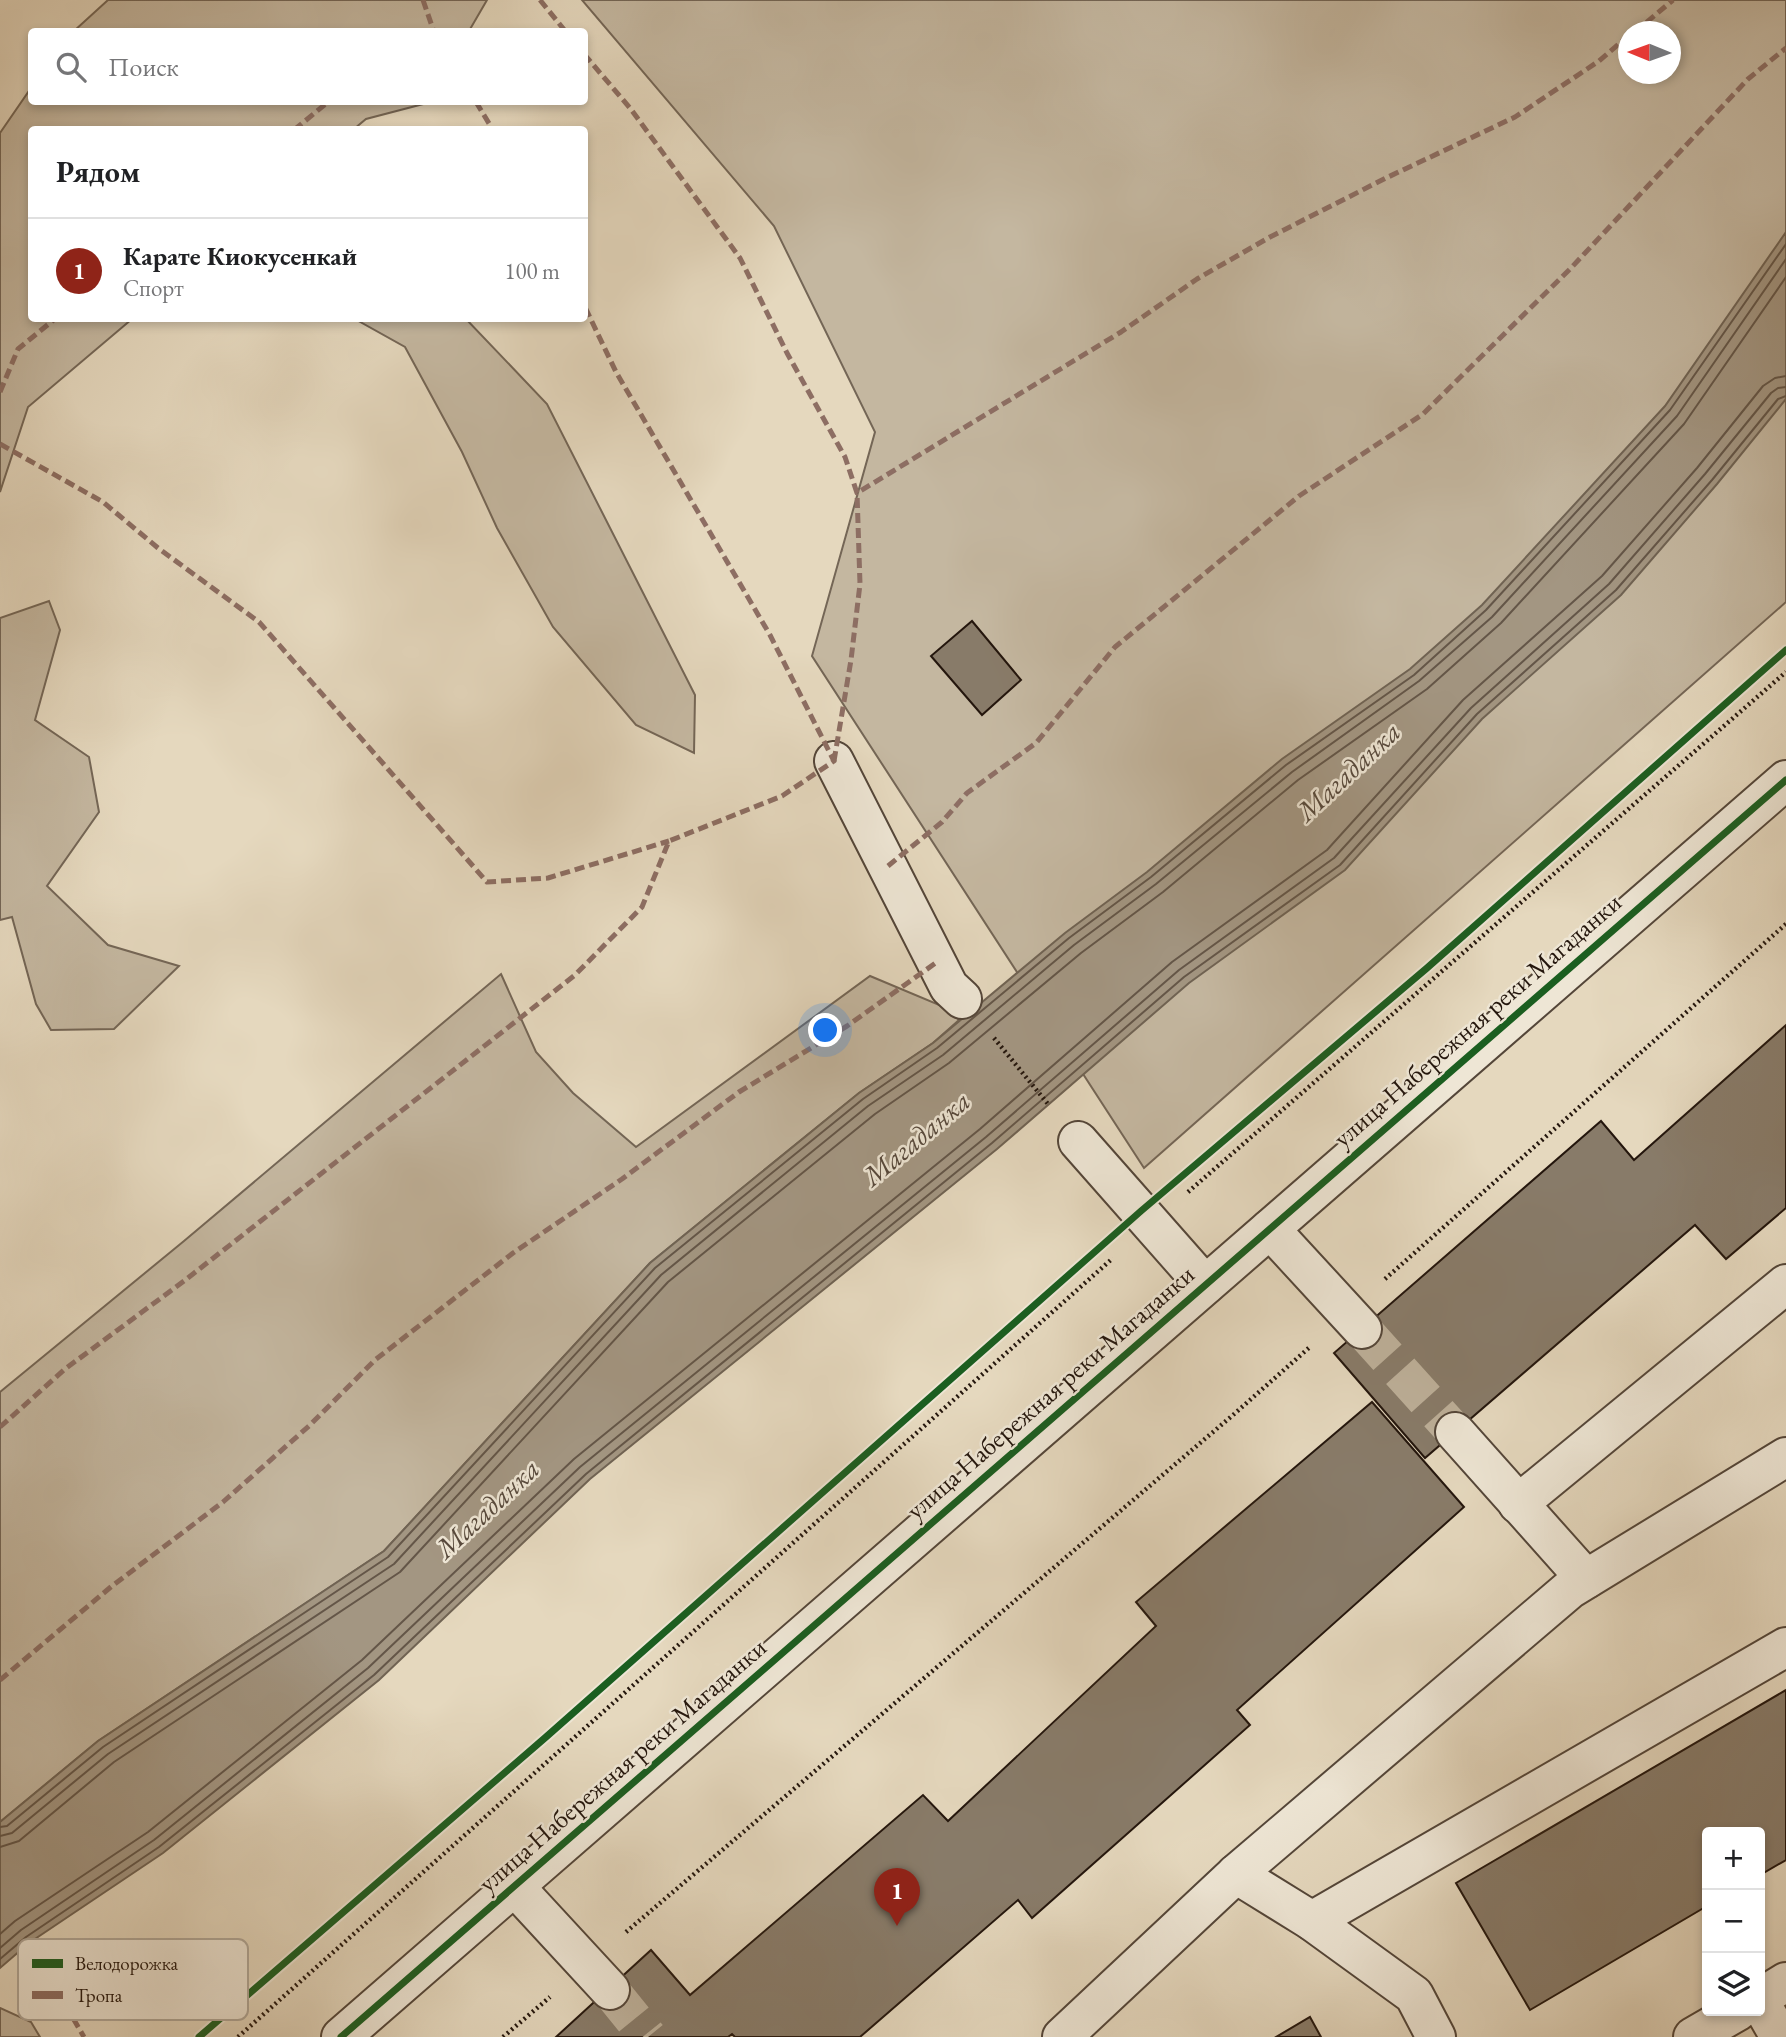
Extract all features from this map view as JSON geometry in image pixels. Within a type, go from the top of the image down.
[{"type":"street","points":[[834,761],[949,986],[962,999]]},
{"type":"street","name":"улица Набережная реки Магаданки","points":[[341,2037],[1786,780]]},
{"type":"street","points":[[1078,1141],[1205,1285]]},
{"type":"street","points":[[1270,1229],[1354,1321]]},
{"type":"street","points":[[1518,1504],[1786,1284]]},
{"type":"street","points":[[1455,1432],[1586,1580]]},
{"type":"street","points":[[1062,2037],[1237,1874],[1560,1598],[1786,1457]]},
{"type":"street","points":[[1312,1921],[1786,1647]]},
{"type":"street","points":[[1237,1874],[1312,1921],[1414,1994],[1436,2037]]},
{"type":"street","points":[[514,1886],[598,1978]]},
{"type":"street","points":[[1765,1997],[1786,1982]]},
{"type":"street","points":[[1765,2009],[1780,2037]]},
{"type":"street","points":[[1693,2037],[1729,2016]]},
{"type":"path","points":[[238,2037],[1152,1224],[1786,672]]},
{"type":"path","points":[[503,2037],[598,1978],[1233,1416],[1354,1321],[1786,924]]},
{"type":"path","points":[[962,999],[1078,1141]]},
{"type":"shaded area","points":[[108,0],[487,0],[471,28],[77,28]]},
{"type":"shaded area","points":[[582,0],[1786,0],[1786,602],[1144,1168],[812,656],[875,432],[774,226]]},
{"type":"shaded area","points":[[28,92],[28,105],[420,105],[366,119],[358,126],[28,126],[28,322],[128,322],[28,407],[0,492],[0,133]]},
{"type":"shaded area","points":[[360,322],[469,322],[547,404],[695,695],[694,753],[636,725],[553,627],[497,528],[462,452],[405,347]]},
{"type":"shaded area","points":[[49,601],[60,630],[35,720],[89,757],[99,812],[47,886],[108,945],[179,966],[114,1029],[51,1030],[36,1004],[12,917],[0,920],[0,618]]},
{"type":"shaded area","points":[[501,974],[536,1052],[573,1093],[636,1147],[870,976],[949,1009],[959,1020],[933,1043],[859,1093],[650,1263],[384,1551],[98,1741],[0,1822],[0,1392]]},
{"type":"shaded area","points":[[0,2008],[18,2016],[18,2020],[31,2022],[40,2037],[0,2037]]},
{"type":"water","name":"Магаданка","points":[[1786,232],[1786,399],[1621,595],[1482,719],[1345,870],[1189,983],[997,1149],[590,1479],[379,1680],[163,1853],[35,1939],[18,1939],[18,1952],[0,1968],[0,1822],[98,1741],[384,1551],[650,1263],[859,1093],[933,1043],[1065,933],[1147,872],[1282,759],[1410,669],[1482,605],[1665,406]]},
{"type":"building","points":[[972,621],[1021,680],[982,715],[931,656]]},
{"type":"building","points":[[1786,1025],[1786,1208],[1726,1259],[1695,1225],[1425,1458],[1334,1353],[1601,1121],[1634,1160]]},
{"type":"building","points":[[1372,1402],[1464,1507],[1237,1710],[1250,1725],[1032,1918],[1018,1900],[860,2037],[735,2037],[732,2034],[728,2037],[556,2037],[651,1950],[690,1995],[923,1795],[948,1821],[1156,1626],[1136,1602]]},
{"type":"building","points":[[1786,1690],[1786,1860],[1765,1872],[1765,1827],[1702,1827],[1702,1909],[1530,2010],[1456,1883]]},
{"type":"building","points":[[1310,2017],[1321,2037],[1276,2037]]},
{"type":"tunnel","points":[[1362,1329],[1455,1432]]},
{"type":"tunnel","points":[[610,1990],[648,2037]]},
{"type":"marked path","points":[[423,0],[433,28]]},
{"type":"marked path","points":[[540,0],[563,28]]},
{"type":"marked path","points":[[1648,21],[1673,0]]},
{"type":"marked path","points":[[588,59],[630,108],[740,258],[787,353],[845,457],[857,493],[1121,332],[1197,279],[1270,237],[1515,117],[1599,61],[1618,45]]},
{"type":"marked path","points":[[888,866],[942,822],[967,793],[1036,743],[1115,647],[1299,496],[1423,414],[1571,268],[1748,79],[1786,48]]},
{"type":"marked path","points":[[299,126],[324,105]]},
{"type":"marked path","points":[[478,105],[491,126]]},
{"type":"marked path","points":[[0,1427],[65,1369],[184,1281],[575,975],[642,907],[669,841],[782,796],[834,761],[770,635],[616,372],[588,313]]},
{"type":"marked path","points":[[0,392],[18,349],[51,322]]},
{"type":"marked path","points":[[0,444],[103,502],[158,548],[259,622],[487,882],[548,878],[669,841]]},
{"type":"marked path","points":[[834,761],[851,660],[860,584],[857,493]]},
{"type":"marked path","points":[[0,1680],[112,1586],[223,1502],[309,1426],[375,1360],[513,1253],[622,1179],[739,1092],[847,1026],[937,962]]},
{"type":"marked path","points":[[74,2020],[84,2037]]},
{"type":"cycle path","points":[[248,1995],[546,1737],[1141,1211],[1427,968],[1786,650]]},
{"type":"cycle path","points":[[341,2037],[1786,780]]},
{"type":"cycle path","points":[[199,2037],[219,2020]]},
{"type":"place","name":"Карате Киокусенкай","points":[[897,1926]]}]
